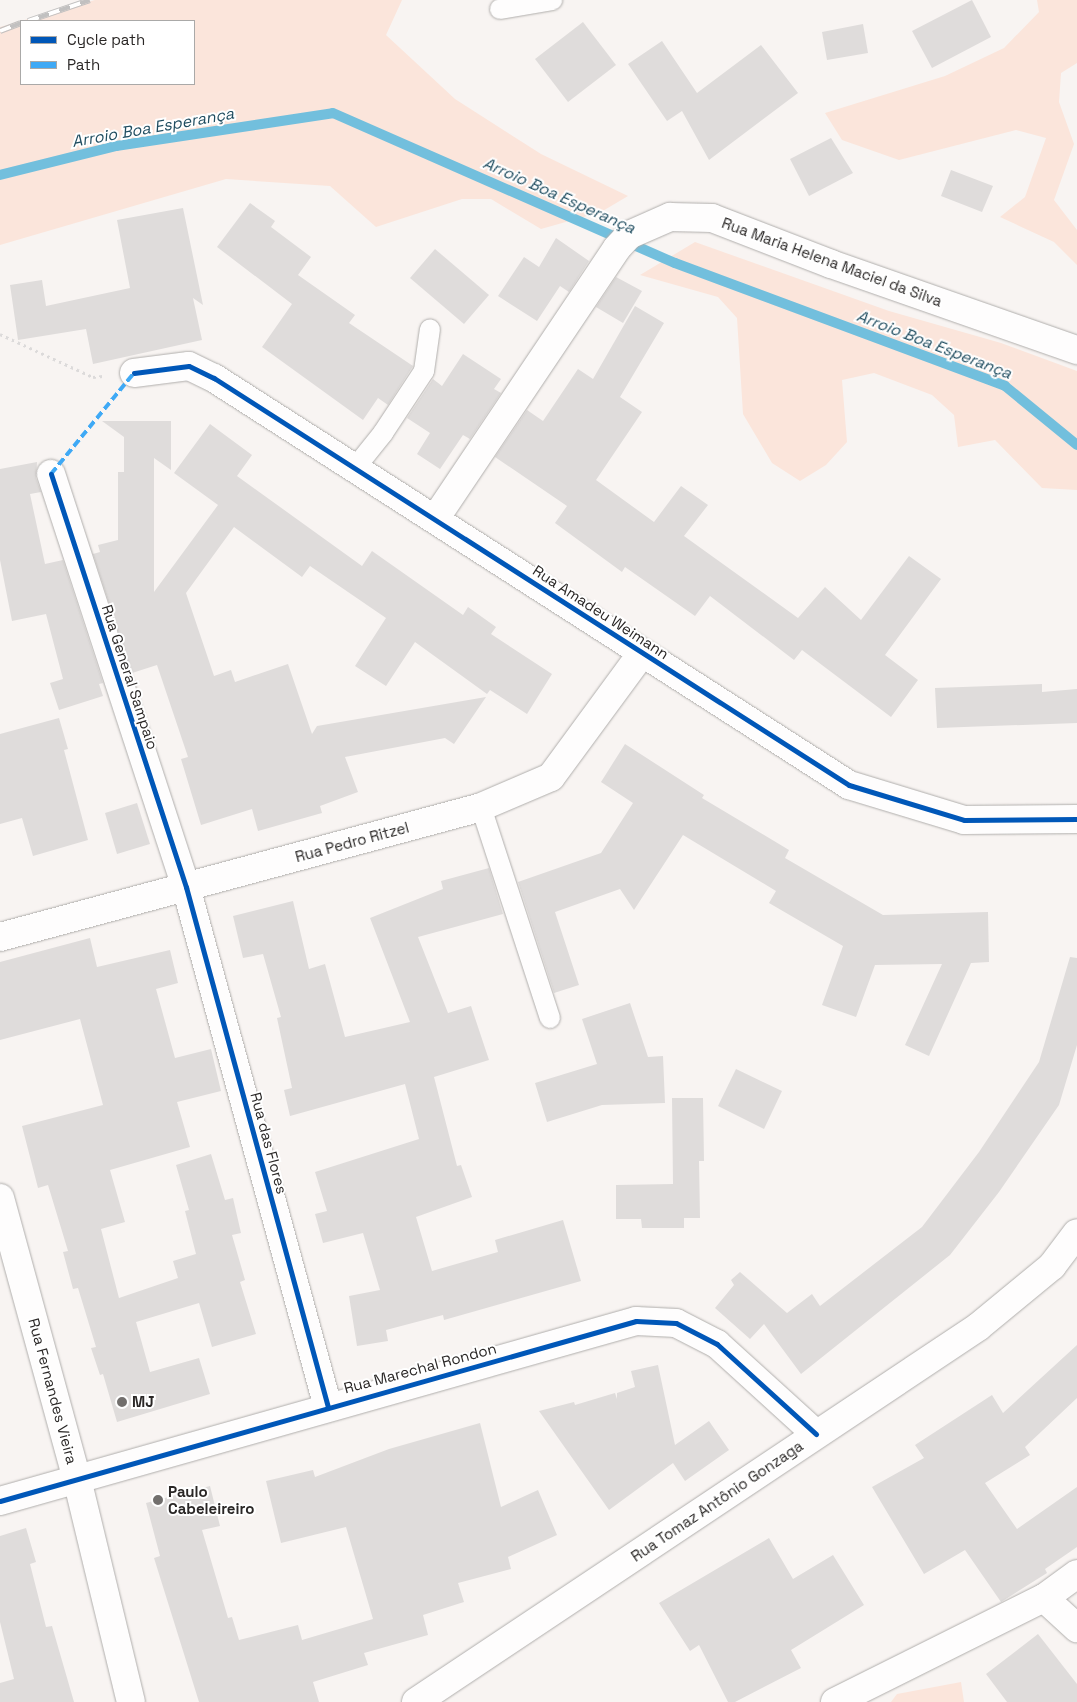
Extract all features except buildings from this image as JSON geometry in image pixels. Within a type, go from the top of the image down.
[{"type":"street","name":"Rua Maria Helena Maciel da Silva","points":[[435,520],[623,242],[670,217],[712,218],[831,264],[1077,350]]},
{"type":"street","name":"Rua Amadeu Weimann","points":[[134,373],[189,366],[214,378],[849,785],[964,820],[1077,819]]},
{"type":"street","name":"Rua General Sampaio","points":[[51,474],[186,887]]},
{"type":"street","name":"Rua Pedro Ritzel","points":[[0,937],[481,807],[551,777],[642,653]]},
{"type":"street","name":"Rua das Flores","points":[[186,887],[328,1407]]},
{"type":"street","name":"Rua Fernandes Vieira","points":[[0,1198],[77,1479],[131,1702]]},
{"type":"street","name":"Rua Tomaz Antônio Gonzaga","points":[[416,1702],[978,1327],[1052,1266],[1077,1233]]},
{"type":"street","name":"Rua Marechal Rondon","points":[[0,1501],[636,1321],[676,1323],[717,1344],[816,1434]]},
{"type":"street","points":[[835,1702],[1044,1598],[1077,1574]]},
{"type":"street","points":[[1044,1598],[1077,1628]]},
{"type":"lane","points":[[500,9],[552,0]]},
{"type":"lane","points":[[355,468],[383,433],[424,370],[430,329]]},
{"type":"lane","points":[[481,807],[550,1018]]},
{"type":"path","points":[[0,334],[94,376],[134,373]]},
{"type":"shaded area","points":[[95,0],[402,0],[386,35],[455,99],[541,154],[628,196],[601,212],[541,229],[491,199],[462,199],[376,227],[330,186],[226,179],[0,245],[0,27],[20,21],[20,85],[195,85],[195,20],[25,20]]},
{"type":"shaded area","points":[[1037,0],[1077,0],[1077,63],[1061,73],[1059,102],[1074,144],[1054,200],[1077,230],[1077,265],[1054,242],[1000,217],[1025,197],[1046,138],[1016,130],[899,160],[842,140],[825,113],[945,76],[1004,48],[1039,12]]},
{"type":"shaded area","points":[[695,242],[889,311],[1001,343],[1077,371],[1077,490],[1042,488],[995,440],[958,447],[954,415],[932,395],[874,373],[842,380],[847,442],[826,465],[800,481],[772,463],[743,414],[737,318],[718,297],[640,275]]},
{"type":"shaded area","points":[[961,1682],[964,1702],[891,1702],[897,1694]]},
{"type":"waterway","name":"Arroio Boa Esperança","points":[[0,175],[116,146],[333,113],[675,263],[1005,386],[1077,445]]},
{"type":"railway","points":[[31,20],[90,0]]},
{"type":"railway","points":[[0,31],[20,23]]},
{"type":"marked path","points":[[51,474],[134,373]]},
{"type":"cycle path","points":[[134,373],[189,366],[214,378],[849,785],[964,820],[1077,819]]},
{"type":"cycle path","points":[[51,474],[186,887],[328,1407]]},
{"type":"cycle path","points":[[0,1501],[636,1321],[676,1323],[717,1344],[816,1434]]},
{"type":"place","name":"MJ","points":[[122,1402]]},
{"type":"place","name":"Paulo Cabeleireiro","points":[[158,1500]]}]
